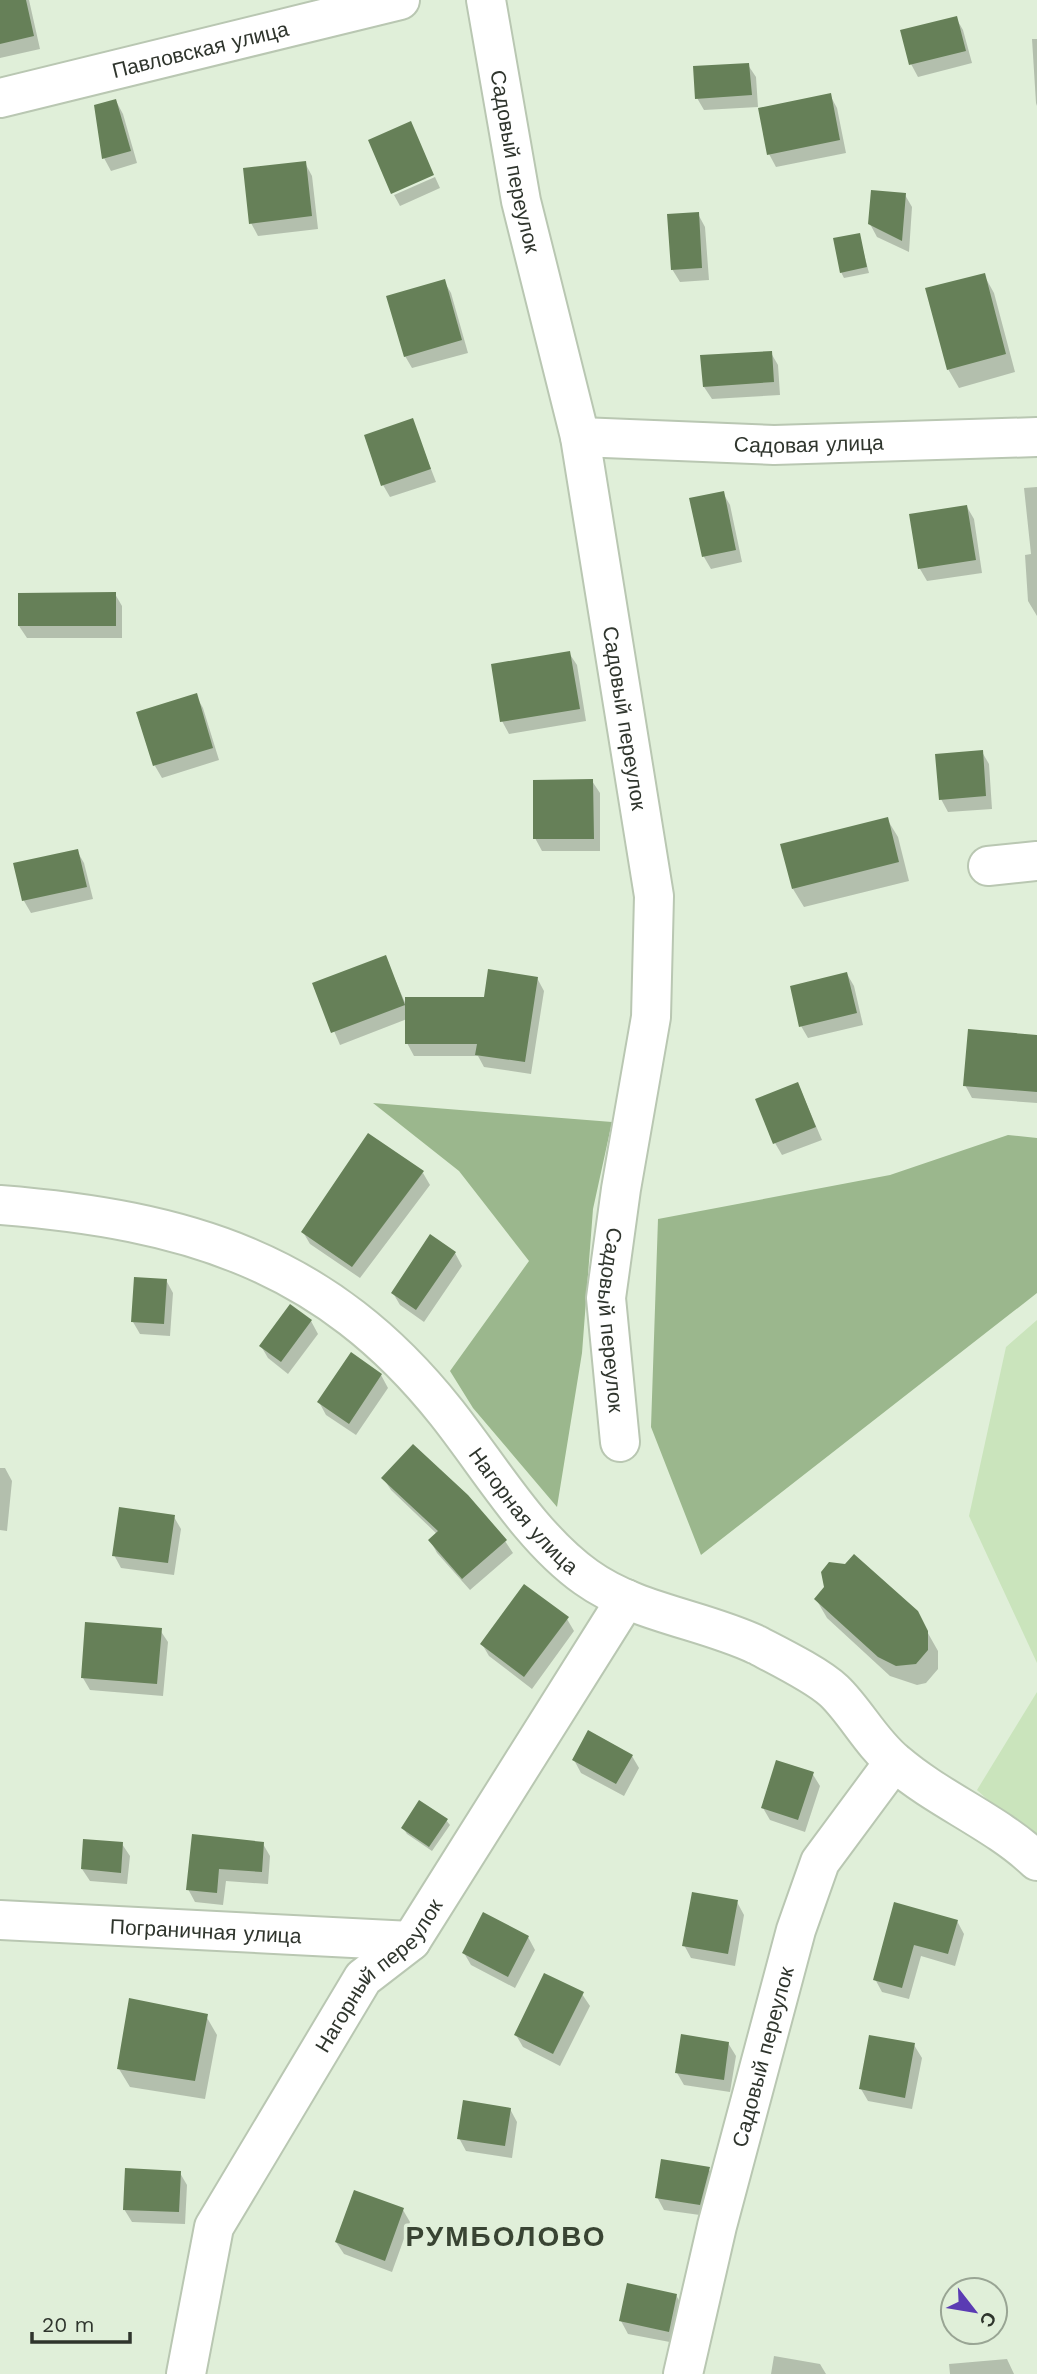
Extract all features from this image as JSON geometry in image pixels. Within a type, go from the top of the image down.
[{"type":"street","name":"Павловская улица","points":[[0,98],[400,0]]},
{"type":"street","name":"Садовый переулок","points":[[486,0],[521,201],[580,437],[654,896],[652,1017],[621,1189],[606,1298],[620,1442]]},
{"type":"street","name":"Садовая улица","points":[[580,437],[774,445],[1037,437]]},
{"type":"street","points":[[988,866],[1037,861]]},
{"type":"street","name":"Нагорная улица","points":[[0,1205],[58,1210],[165,1230],[260,1261],[334,1303],[417,1375],[546,1542],[586,1577],[626,1599],[756,1645],[832,1689],[894,1762],[1037,1861]]},
{"type":"street","name":"Нагорный переулок","points":[[186,2374],[215,2227],[363,1978],[411,1941],[626,1599]]},
{"type":"street","name":"Садовый переулок","points":[[683,2374],[718,2226],[796,1930],[820,1862],[894,1762]]},
{"type":"street","name":"Пограничная улица","points":[[0,1920],[411,1941]]},
{"type":"green space","points":[[373,1103],[612,1122],[593,1209],[582,1353],[557,1507],[473,1408],[450,1371],[529,1261],[459,1171]]},
{"type":"green space","points":[[1008,1135],[1037,1138],[1037,1293],[701,1555],[651,1427],[658,1219],[890,1175]]},
{"type":"green space","points":[[1037,1320],[1037,1663],[969,1516],[1006,1347]]},
{"type":"green space","points":[[1037,1692],[1037,1845],[977,1790]]},
{"type":"building","points":[[0,0],[26,0],[34,36],[0,44]]},
{"type":"building","points":[[957,16],[966,51],[909,65],[900,30]]},
{"type":"building","points":[[749,63],[752,95],[695,99],[693,66]]},
{"type":"building","points":[[831,93],[840,140],[767,155],[758,108]]},
{"type":"building","points":[[116,99],[131,151],[102,159],[94,105]]},
{"type":"building","points":[[411,121],[434,175],[391,194],[368,140]]},
{"type":"building","points":[[306,161],[312,216],[249,224],[243,168]]},
{"type":"building","points":[[871,190],[906,193],[902,241],[868,224]]},
{"type":"building","points":[[699,212],[702,268],[671,270],[667,214]]},
{"type":"building","points":[[860,233],[867,267],[840,273],[833,238]]},
{"type":"building","points":[[985,273],[1006,354],[947,370],[925,288]]},
{"type":"building","points":[[445,279],[462,340],[404,357],[386,296]]},
{"type":"building","points":[[772,351],[774,382],[703,387],[700,355]]},
{"type":"building","points":[[413,418],[431,469],[381,486],[364,435]]},
{"type":"building","points":[[724,491],[736,550],[702,557],[689,498]]},
{"type":"building","points":[[967,505],[976,560],[918,569],[909,514]]},
{"type":"building","points":[[116,592],[116,626],[18,626],[18,593]]},
{"type":"building","points":[[570,651],[580,709],[500,722],[491,664]]},
{"type":"building","points":[[197,693],[213,748],[153,766],[136,712]]},
{"type":"building","points":[[983,750],[986,796],[939,800],[935,754]]},
{"type":"building","points":[[593,779],[594,839],[533,839],[533,780]]},
{"type":"building","points":[[888,817],[899,862],[792,889],[780,844]]},
{"type":"building","points":[[78,849],[87,887],[22,901],[13,863]]},
{"type":"building","points":[[386,955],[405,1005],[331,1033],[312,983]]},
{"type":"building","points":[[488,969],[538,977],[525,1062],[475,1055],[477,1044],[405,1044],[405,997],[484,997]]},
{"type":"building","points":[[847,972],[857,1013],[799,1027],[790,986]]},
{"type":"building","points":[[968,1029],[1037,1035],[1037,1092],[963,1086]]},
{"type":"building","points":[[798,1082],[816,1127],[773,1144],[755,1099]]},
{"type":"building","points":[[368,1133],[424,1171],[352,1267],[301,1232]]},
{"type":"building","points":[[430,1234],[456,1252],[416,1310],[391,1293]]},
{"type":"building","points":[[134,1277],[167,1279],[164,1324],[131,1322]]},
{"type":"building","points":[[290,1304],[312,1320],[281,1362],[259,1346]]},
{"type":"building","points":[[351,1352],[382,1374],[349,1424],[317,1402]]},
{"type":"building","points":[[413,1444],[468,1495],[507,1540],[462,1579],[428,1540],[438,1531],[381,1478]]},
{"type":"building","points":[[119,1507],[175,1515],[168,1563],[112,1556]]},
{"type":"building","points":[[854,1554],[918,1611],[928,1631],[928,1650],[916,1664],[896,1666],[878,1657],[814,1599],[824,1587],[821,1572],[829,1562],[845,1564]]},
{"type":"building","points":[[524,1584],[569,1617],[524,1677],[480,1644]]},
{"type":"building","points":[[85,1622],[162,1628],[157,1684],[81,1678]]},
{"type":"building","points":[[588,1730],[633,1755],[616,1784],[572,1760]]},
{"type":"building","points":[[776,1760],[814,1772],[798,1820],[761,1808]]},
{"type":"building","points":[[419,1800],[448,1819],[429,1847],[401,1828]]},
{"type":"building","points":[[192,1834],[264,1842],[262,1872],[219,1869],[217,1893],[186,1890]]},
{"type":"building","points":[[83,1839],[123,1842],[121,1873],[81,1869]]},
{"type":"building","points":[[692,1892],[738,1900],[728,1954],[682,1946]]},
{"type":"building","points":[[894,1902],[958,1920],[948,1954],[914,1945],[902,1988],[873,1980]]},
{"type":"building","points":[[483,1912],[529,1936],[508,1977],[462,1953]]},
{"type":"building","points":[[544,1973],[584,1992],[553,2054],[514,2035]]},
{"type":"building","points":[[129,1998],[208,2014],[195,2081],[117,2069]]},
{"type":"building","points":[[681,2034],[729,2042],[724,2080],[675,2073]]},
{"type":"building","points":[[869,2035],[915,2043],[905,2098],[859,2089]]},
{"type":"building","points":[[463,2100],[511,2108],[505,2146],[457,2139]]},
{"type":"building","points":[[661,2159],[710,2167],[700,2205],[655,2198]]},
{"type":"building","points":[[125,2168],[181,2171],[179,2212],[123,2210]]},
{"type":"building","points":[[354,2190],[404,2208],[385,2261],[335,2242]]},
{"type":"building","points":[[627,2283],[677,2294],[669,2332],[619,2321]]},
{"type":"district","name":"РУМБОЛОВО","points":[[506,2236]]}]
